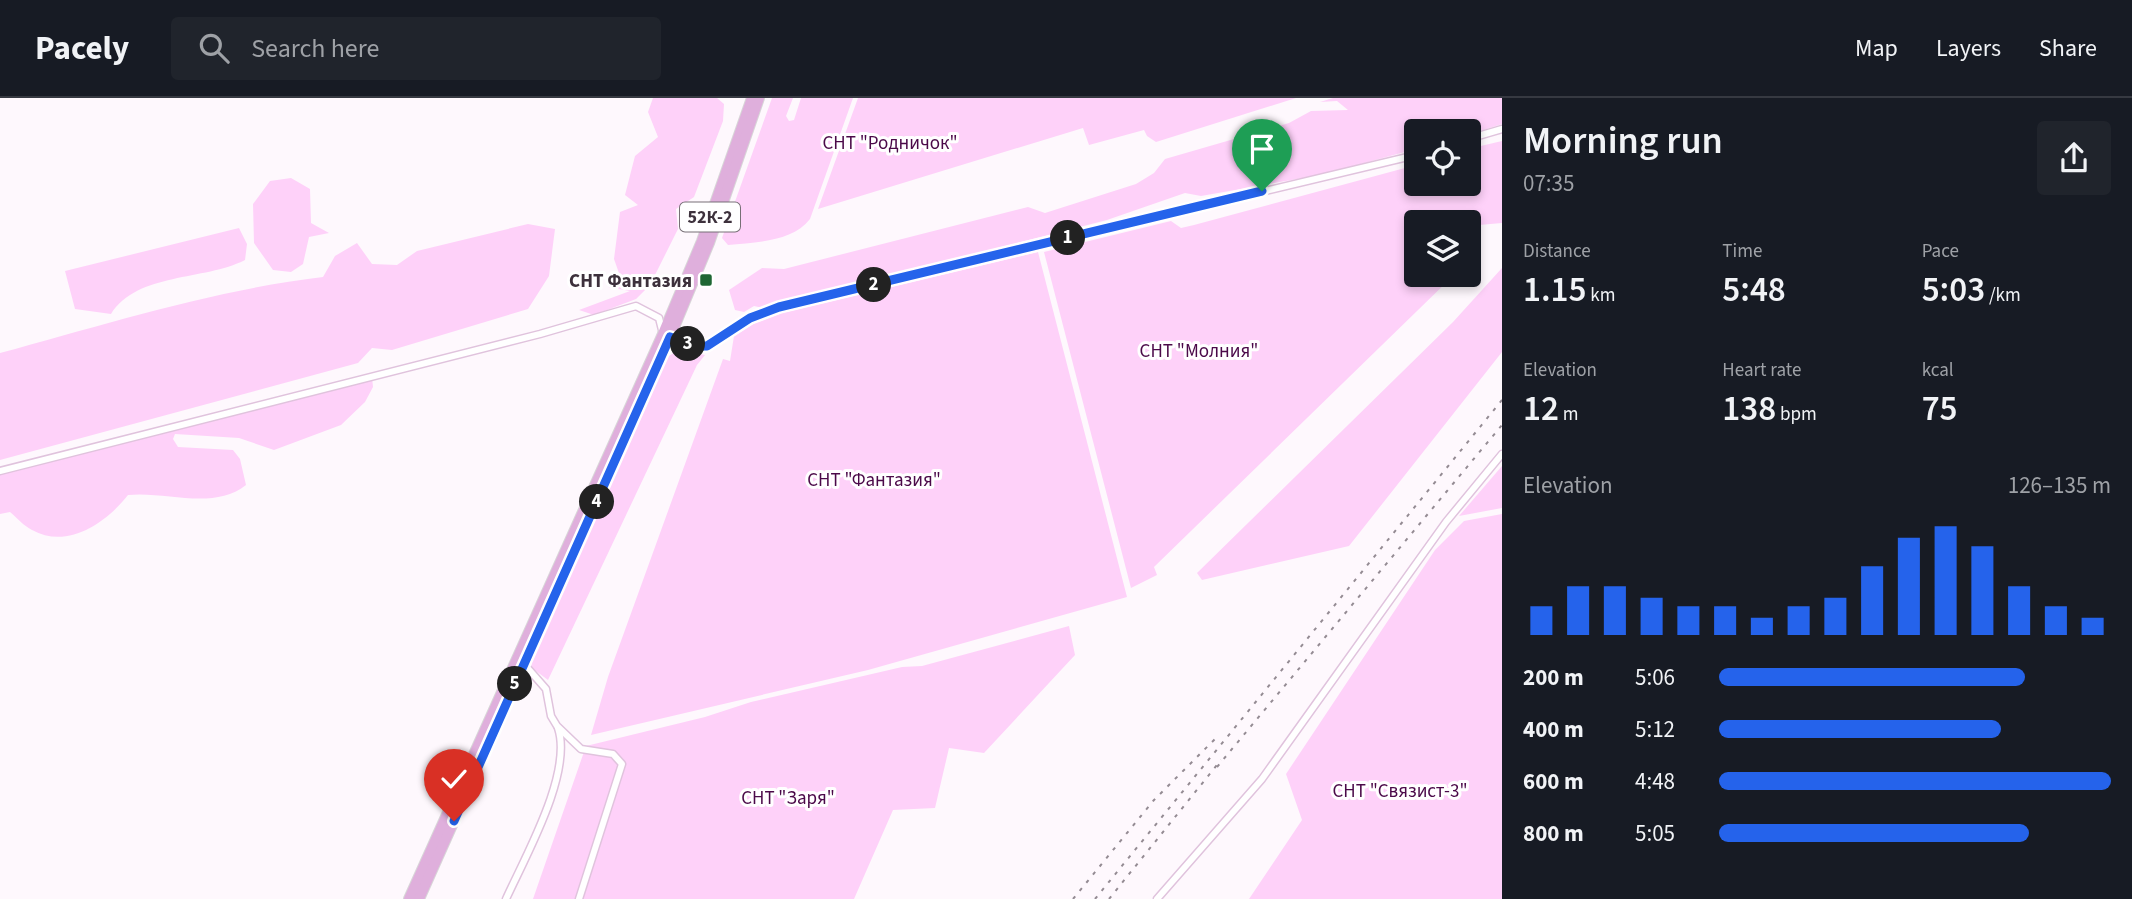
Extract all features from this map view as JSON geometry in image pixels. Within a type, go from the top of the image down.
[{"type":"main road","name":"52К-2","points":[[419,899],[667,335],[752,98]]},
{"type":"main road","name":"52К-2","points":[[409,899],[709,243],[760,98]]},
{"type":"street","points":[[1481,135],[1502,129]]},
{"type":"street","points":[[0,471],[527,338],[636,306],[659,318],[667,335],[694,346],[707,346],[750,318],[779,307],[1404,158]]},
{"type":"street","points":[[1157,899],[1262,779],[1446,522],[1502,454]]},
{"type":"street","points":[[524,664],[546,689],[551,716],[557,726],[582,749],[613,754],[622,764],[579,899]]},
{"type":"street","points":[[506,899],[553,785],[562,750],[557,726]]},
{"type":"green space","points":[[653,98],[717,98],[724,104],[723,121],[694,197],[676,209],[678,229],[650,285],[636,299],[594,315],[579,310],[630,291],[608,287],[620,276],[614,259],[620,212],[638,205],[625,195],[635,156],[658,137],[648,112]]},
{"type":"green space","points":[[772,98],[793,98],[786,116],[789,121],[794,120],[801,98],[853,98],[810,219],[784,237],[728,245],[722,238]]},
{"type":"green space","name":"СНТ \"Родничок\"","points":[[858,98],[1296,98],[1156,142],[1147,136],[1144,130],[1089,145],[1083,128],[818,209]]},
{"type":"green space","points":[[1333,98],[1502,98],[1502,124],[1481,131],[1481,119],[1404,119],[1404,152],[1320,175],[1201,196],[1185,193],[1107,220],[763,308],[754,306],[744,312],[735,310],[729,290],[762,268],[784,269],[1028,207],[1045,213],[1136,184],[1154,173],[1165,159],[1289,123],[1311,111],[1348,110],[1337,101],[1320,102]]},
{"type":"green space","name":"СНТ \"Молния\"","points":[[1502,141],[1502,223],[1481,225],[1481,210],[1404,210],[1404,287],[1442,287],[1154,567],[1157,575],[1131,588],[1044,252],[1171,221],[1181,228],[1194,225],[1404,168],[1404,196],[1481,196],[1481,146]]},
{"type":"green space","points":[[291,178],[310,189],[311,223],[329,233],[309,237],[303,264],[291,272],[273,270],[254,243],[253,204],[270,181]]},
{"type":"green space","points":[[528,224],[555,229],[549,276],[528,309],[392,350],[372,348],[358,363],[0,460],[0,353],[202,299],[323,277],[335,256],[357,243],[372,264],[397,265],[417,251]]},
{"type":"green space","points":[[239,228],[247,244],[245,260],[229,267],[154,284],[123,300],[111,314],[75,309],[65,271]]},
{"type":"green space","name":"СНТ \"Фантазия\"","points":[[1038,252],[1127,597],[868,670],[591,735],[608,677],[723,359],[730,361],[734,336],[755,323],[782,313]]},
{"type":"green space","points":[[1502,268],[1502,352],[1349,546],[1202,580],[1197,573],[1453,322]]},
{"type":"green space","points":[[679,350],[705,355],[697,365],[548,680],[532,668],[531,662],[667,357]]},
{"type":"green space","points":[[372,377],[373,387],[365,402],[341,425],[274,450],[239,438],[175,434],[173,439],[178,447],[233,450],[240,459],[246,485],[233,493],[204,499],[128,495],[98,523],[73,535],[59,537],[32,530],[10,512],[0,514],[0,472]]},
{"type":"green space","points":[[1502,466],[1502,508],[1459,516]]},
{"type":"green space","name":"СНТ \"Связист-3\"","points":[[1502,514],[1502,899],[1249,899],[1302,820],[1286,774],[1435,550],[1464,521]]},
{"type":"green space","name":"СНТ \"Заря\"","points":[[1069,626],[1075,655],[984,753],[949,748],[935,808],[893,810],[854,899],[533,899],[586,746],[705,717],[751,702],[902,667],[922,666]]},
{"type":"railway","points":[[1095,899],[1502,400]]},
{"type":"railway","points":[[1217,767],[1502,425]]},
{"type":"railway","points":[[1073,899],[1154,800],[1215,739]]},
{"type":"railway","points":[[1109,899],[1221,760]]},
{"type":"place","name":"СНТ Фантазия","points":[[706,280]]},
{"type":"route","points":[[454,821],[670,337],[694,346],[707,346],[750,318],[779,307],[1262,191]]}]
